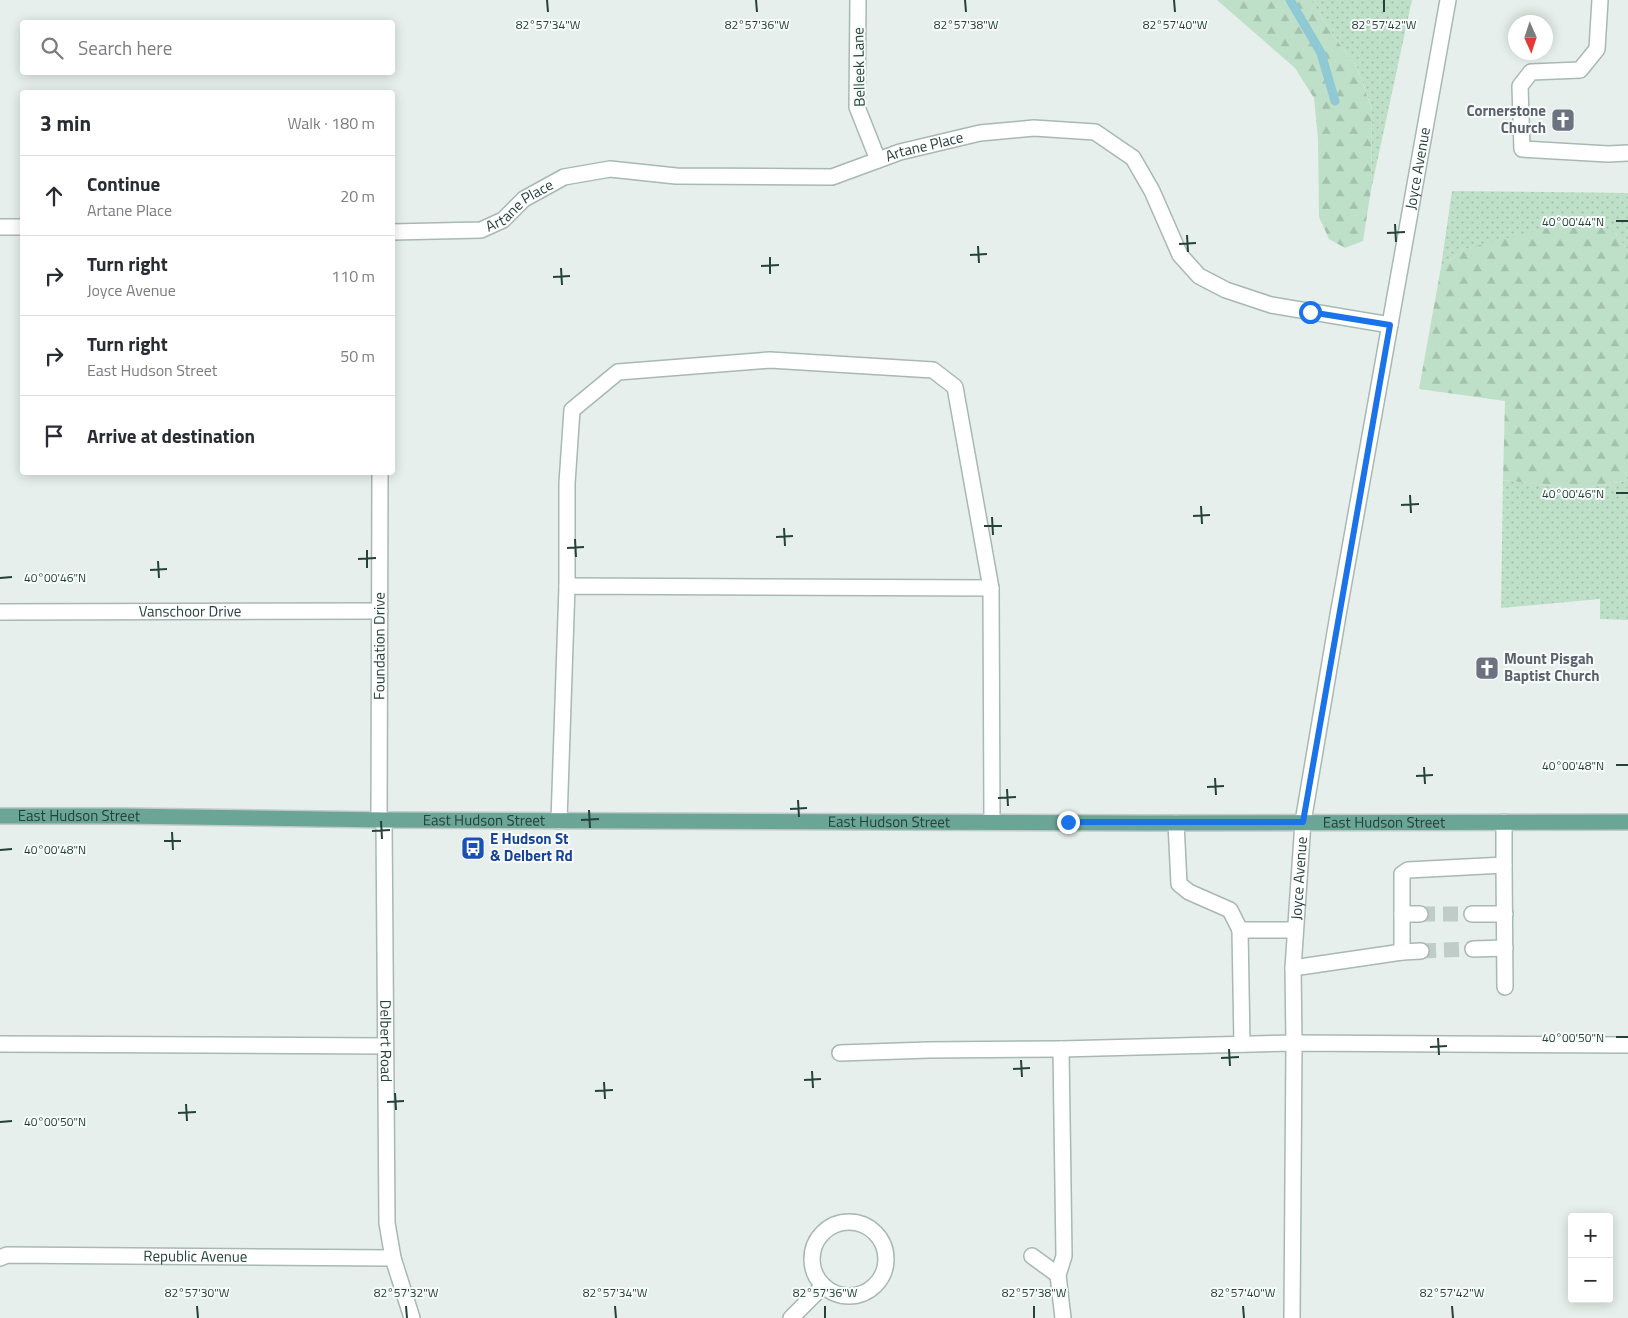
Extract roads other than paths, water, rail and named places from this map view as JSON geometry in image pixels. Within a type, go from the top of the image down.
[{"type":"main road","name":"East Hudson Street","points":[[0,816],[559,821],[1628,822]]},
{"type":"street","name":"Belleek Lane","points":[[858,0],[857,107],[878,160]]},
{"type":"street","name":"Joyce Avenue","points":[[1292,1318],[1293,968],[1303,822],[1448,0]]},
{"type":"street","points":[[1600,0],[1597,49],[1580,70],[1532,72],[1520,86],[1522,149],[1608,154],[1628,153]]},
{"type":"street","name":"Artane Place","points":[[395,232],[481,230],[502,220],[524,199],[564,177],[610,169],[676,176],[832,177],[900,152],[980,132],[1034,128],[1095,132],[1133,158],[1152,191],[1180,255],[1200,276],[1226,290],[1271,305],[1390,325]]},
{"type":"street","points":[[0,227],[20,227]]},
{"type":"street","points":[[559,821],[567,483],[572,410],[618,372],[770,360],[933,370],[955,387],[991,588],[992,822]]},
{"type":"street","name":"Foundation Drive","points":[[380,475],[382,820]]},
{"type":"street","points":[[566,586],[991,588]]},
{"type":"street","name":"Vanschoor Drive","points":[[0,612],[380,611]]},
{"type":"street","name":"Delbert Road","points":[[382,820],[387,1223],[393,1258],[412,1318]]},
{"type":"street","points":[[1176,822],[1179,884],[1189,892],[1230,910],[1240,930],[1242,1044]]},
{"type":"street","points":[[1504,822],[1505,987]]},
{"type":"street","points":[[1402,952],[1402,874],[1408,870],[1504,865]]},
{"type":"street","points":[[1402,914],[1420,914]]},
{"type":"street","points":[[1472,914],[1505,914]]},
{"type":"street","points":[[1240,930],[1296,930]]},
{"type":"street","points":[[1473,948],[1505,948]]},
{"type":"street","points":[[1293,968],[1402,952],[1421,951]]},
{"type":"street","points":[[840,1053],[928,1050],[1061,1050],[1294,1043],[1628,1045]]},
{"type":"street","points":[[0,1044],[385,1046]]},
{"type":"street","points":[[1061,1050],[1064,1256],[1058,1275],[1062,1318]]},
{"type":"street","points":[[848,1221],[860,1223],[871,1229],[880,1238],[885,1249],[886,1261],[884,1273],[878,1283],[868,1291],[857,1295],[845,1296],[823,1286],[816,1276],[812,1264],[812,1252],[816,1240],[824,1230],[835,1224],[848,1221]]},
{"type":"street","name":"Republic Avenue","points":[[0,1258],[7,1255],[393,1258]]},
{"type":"street","points":[[1032,1256],[1058,1275]]},
{"type":"street","points":[[791,1318],[823,1286]]},
{"type":"waterway","points":[[1290,0],[1321,53],[1335,101]]},
{"type":"tunnel","points":[[1420,914],[1472,914]]},
{"type":"tunnel","points":[[1421,951],[1473,949]]},
{"type":"place","name":"Cornerstone Church","points":[[1563,120]]},
{"type":"place","name":"Mount Pisgah Baptist Church","points":[[1487,668]]},
{"type":"place","name":"E Hudson St & Delbert Rd","points":[[473,848]]}]
